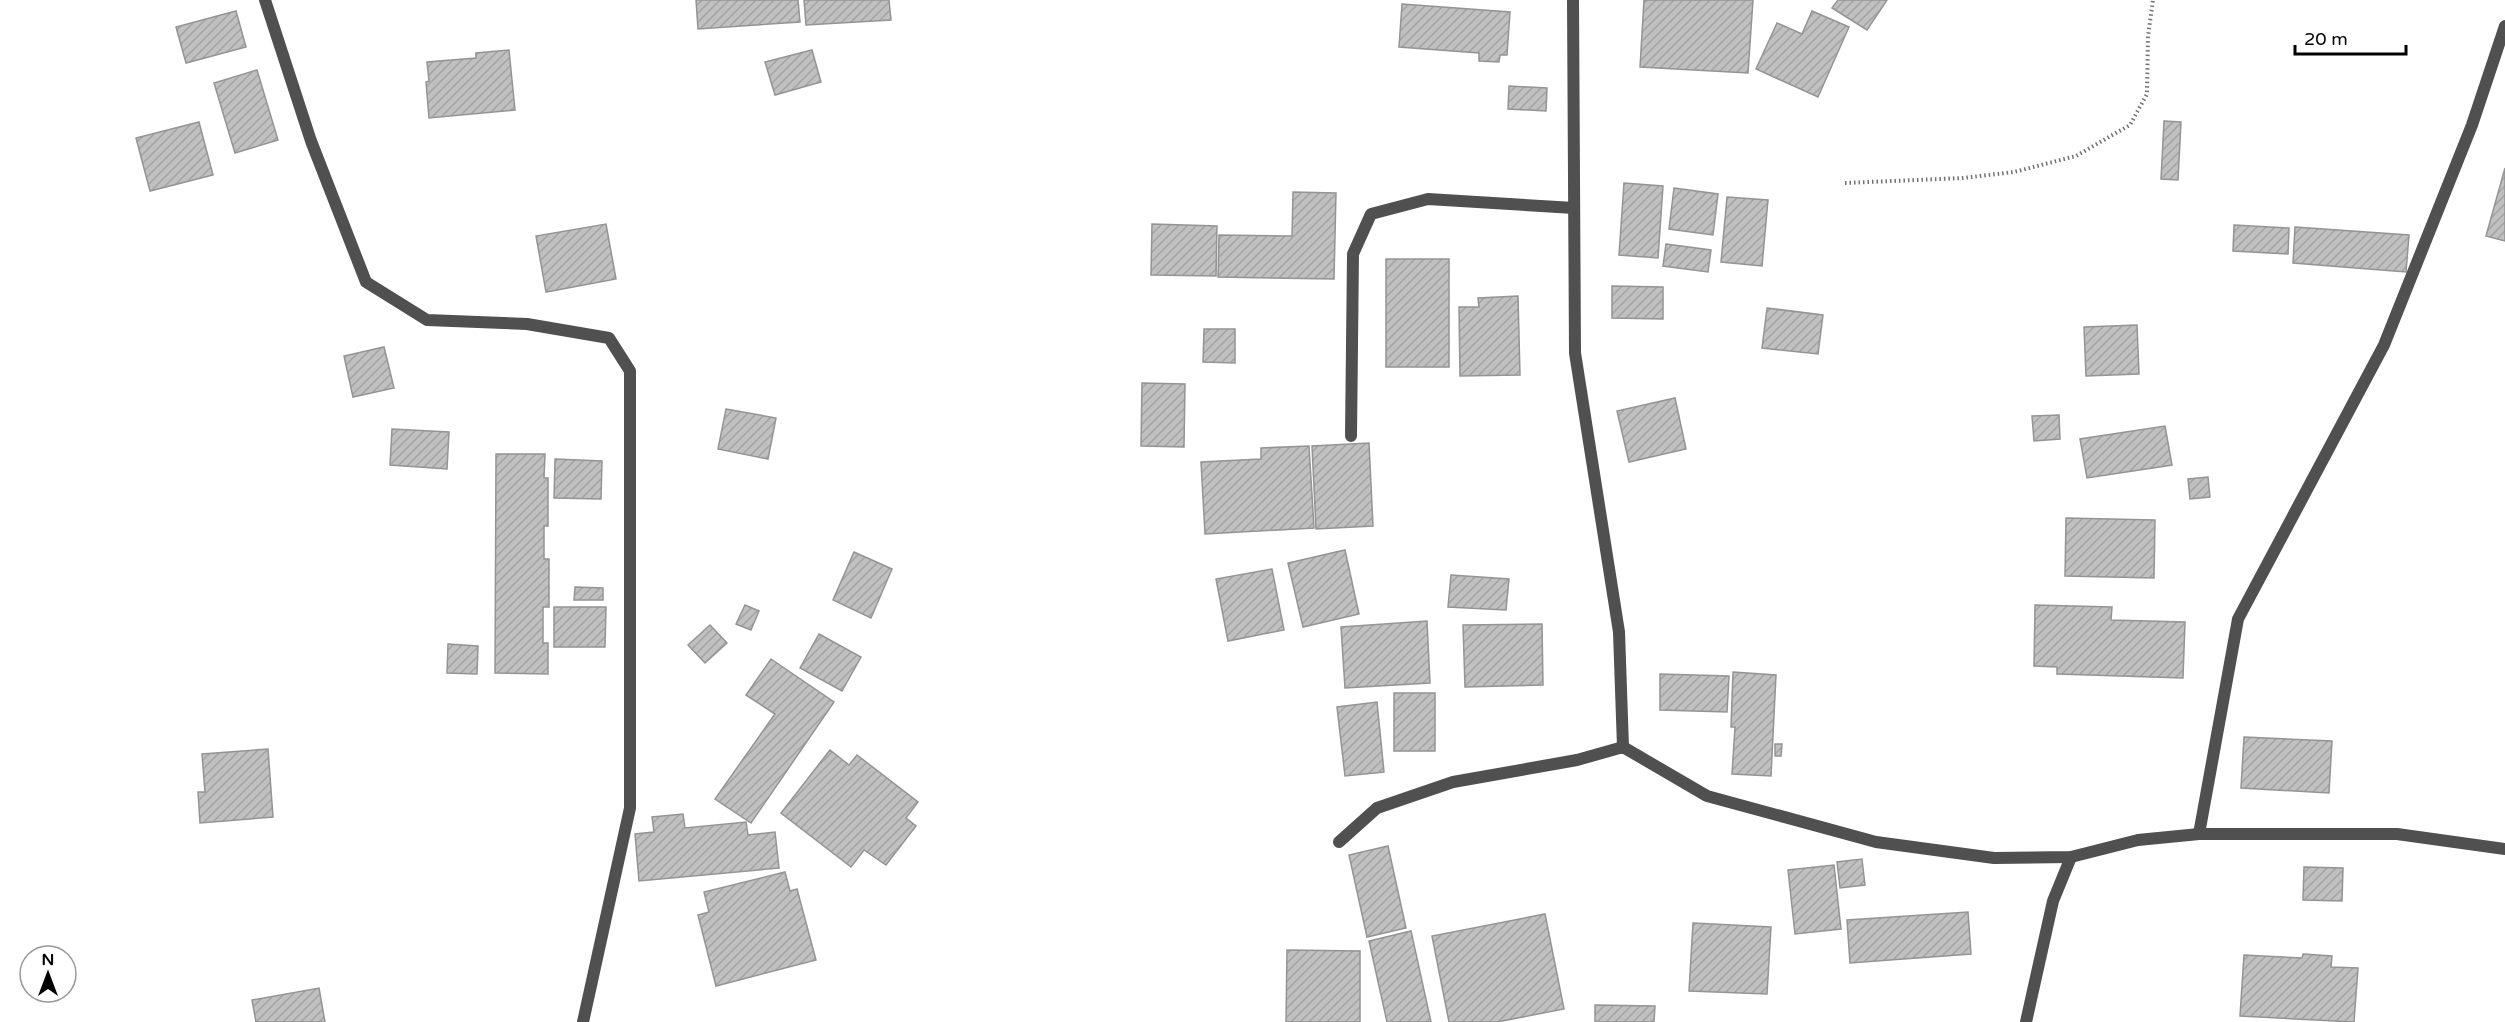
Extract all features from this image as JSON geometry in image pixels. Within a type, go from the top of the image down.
[{"type":"street","points":[[265,0],[311,141],[366,282],[427,320],[527,324],[609,338],[630,371],[630,808],[583,1022]]},
{"type":"street","points":[[1573,0],[1575,353],[1619,632],[1623,747]]},
{"type":"street","points":[[2199,834],[2238,619],[2384,345],[2472,125],[2505,26]]},
{"type":"street","points":[[1352,436],[1353,254],[1371,214],[1428,199],[1574,208]]},
{"type":"street","points":[[1339,842],[1377,808],[1453,782],[1577,760],[1623,747],[1707,796],[1876,842],[1994,858],[2072,857],[2138,840],[2199,834],[2397,834],[2505,849]]},
{"type":"street","points":[[2026,1022],[2053,902],[2072,857]]},
{"type":"path","points":[[1845,183],[1963,178],[2014,172],[2076,156],[2130,125],[2147,94],[2148,36],[2153,0]]},
{"type":"building","points":[[696,0],[798,0],[800,22],[698,29]]},
{"type":"building","points":[[804,0],[889,0],[891,20],[806,25]]},
{"type":"building","points":[[1644,0],[1753,0],[1748,73],[1640,67]]},
{"type":"building","points":[[1838,0],[1887,0],[1867,30],[1832,8]]},
{"type":"building","points":[[1402,4],[1510,12],[1507,55],[1500,55],[1499,62],[1479,61],[1479,53],[1399,47]]},
{"type":"building","points":[[236,11],[246,47],[186,63],[176,27]]},
{"type":"building","points":[[1812,11],[1849,27],[1818,97],[1756,69],[1777,23],[1802,34]]},
{"type":"building","points":[[509,50],[515,110],[429,118],[427,62],[476,58],[476,53]]},
{"type":"building","points":[[812,50],[821,82],[775,95],[765,62]]},
{"type":"building","points":[[257,70],[278,140],[235,153],[214,83]]},
{"type":"building","points":[[1509,86],[1547,88],[1546,111],[1508,109]]},
{"type":"building","points":[[2164,121],[2181,122],[2178,180],[2161,179]]},
{"type":"building","points":[[199,122],[213,175],[150,191],[136,138]]},
{"type":"building","points":[[2505,168],[2505,241],[2486,236]]},
{"type":"building","points":[[1624,183],[1663,186],[1658,258],[1619,255]]},
{"type":"building","points":[[1674,188],[1718,194],[1713,235],[1669,229]]},
{"type":"building","points":[[1293,192],[1336,193],[1334,279],[1218,277],[1219,235],[1292,236]]},
{"type":"building","points":[[1727,197],[1768,200],[1762,266],[1721,262]]},
{"type":"building","points":[[606,224],[616,279],[546,292],[536,236]]},
{"type":"building","points":[[1152,224],[1217,226],[1216,276],[1151,275]]},
{"type":"building","points":[[2234,225],[2289,228],[2288,254],[2233,251]]},
{"type":"building","points":[[2295,227],[2409,235],[2406,272],[2293,263]]},
{"type":"building","points":[[1666,244],[1711,250],[1708,272],[1663,266]]},
{"type":"building","points":[[1386,259],[1449,259],[1449,367],[1386,367]]},
{"type":"building","points":[[1612,286],[1663,287],[1663,319],[1612,318]]},
{"type":"building","points":[[1518,296],[1520,375],[1460,376],[1459,307],[1479,307],[1478,298]]},
{"type":"building","points":[[1767,308],[1823,315],[1818,354],[1762,348]]},
{"type":"building","points":[[2137,325],[2139,374],[2086,376],[2084,327]]},
{"type":"building","points":[[1204,329],[1235,329],[1235,363],[1203,362]]},
{"type":"building","points":[[384,347],[394,388],[353,397],[344,356]]},
{"type":"building","points":[[1142,383],[1185,384],[1184,447],[1141,446]]},
{"type":"building","points":[[1675,398],[1686,449],[1629,462],[1617,411]]},
{"type":"building","points":[[726,409],[776,418],[768,459],[718,449]]},
{"type":"building","points":[[2059,415],[2060,439],[2034,441],[2032,416]]},
{"type":"building","points":[[2165,426],[2172,465],[2087,478],[2080,439]]},
{"type":"building","points":[[392,429],[449,432],[447,469],[390,465]]},
{"type":"building","points":[[1369,443],[1373,526],[1316,529],[1312,446]]},
{"type":"building","points":[[1309,446],[1314,528],[1205,534],[1201,462],[1261,459],[1261,448]]},
{"type":"building","points":[[496,454],[545,454],[544,478],[548,478],[548,526],[544,526],[544,559],[549,559],[549,607],[543,607],[543,643],[548,643],[548,674],[495,673]]},
{"type":"building","points":[[555,459],[602,461],[601,499],[554,498]]},
{"type":"building","points":[[2208,477],[2210,497],[2190,499],[2188,479]]},
{"type":"building","points":[[2066,518],[2155,520],[2154,578],[2065,576]]},
{"type":"building","points":[[1345,550],[1359,614],[1303,627],[1288,563]]},
{"type":"building","points":[[854,552],[892,569],[871,618],[833,600]]},
{"type":"building","points":[[1272,569],[1284,630],[1228,641],[1216,579]]},
{"type":"building","points":[[1451,575],[1509,579],[1506,610],[1448,607]]},
{"type":"building","points":[[575,587],[603,588],[603,600],[574,600]]},
{"type":"building","points":[[745,605],[759,611],[751,630],[736,624]]},
{"type":"building","points":[[2035,605],[2112,607],[2111,620],[2185,622],[2183,678],[2057,674],[2057,667],[2034,666]]},
{"type":"building","points":[[554,607],[606,607],[605,647],[554,647]]},
{"type":"building","points":[[1427,621],[1430,683],[1345,688],[1341,627]]},
{"type":"building","points":[[1542,624],[1543,685],[1465,687],[1463,625]]},
{"type":"building","points":[[710,625],[727,643],[705,663],[688,645]]},
{"type":"building","points":[[819,634],[861,657],[842,691],[800,668]]},
{"type":"building","points":[[448,644],[478,646],[477,674],[447,673]]},
{"type":"building","points":[[771,659],[834,702],[751,823],[715,799],[775,714],[746,695]]},
{"type":"building","points":[[1733,672],[1776,675],[1771,776],[1732,774],[1735,727],[1731,727]]},
{"type":"building","points":[[1660,674],[1729,676],[1727,712],[1660,710]]},
{"type":"building","points":[[1394,693],[1435,693],[1435,751],[1394,751]]},
{"type":"building","points":[[1377,702],[1384,772],[1345,776],[1337,707]]},
{"type":"building","points":[[2244,737],[2332,741],[2329,793],[2241,788]]},
{"type":"building","points":[[1775,744],[1782,744],[1781,756],[1775,756]]},
{"type":"building","points":[[268,749],[273,817],[200,823],[198,792],[205,792],[202,754]]},
{"type":"building","points":[[830,750],[849,765],[857,755],[918,802],[906,818],[916,826],[886,865],[864,850],[851,867],[781,813]]},
{"type":"building","points":[[683,814],[685,828],[746,822],[748,835],[775,832],[779,868],[639,881],[635,834],[654,832],[652,817]]},
{"type":"building","points":[[1388,846],[1406,928],[1367,937],[1349,855]]},
{"type":"building","points":[[1862,859],[1865,885],[1840,888],[1837,862]]},
{"type":"building","points":[[1834,865],[1841,929],[1795,934],[1788,870]]},
{"type":"building","points":[[2304,867],[2343,868],[2342,901],[2303,900]]},
{"type":"building","points":[[785,872],[790,891],[797,889],[816,960],[716,986],[698,915],[709,912],[704,892]]},
{"type":"building","points":[[1968,912],[1971,954],[1850,963],[1847,920]]},
{"type":"building","points":[[1545,914],[1564,1009],[1497,1022],[1449,1022],[1432,936]]},
{"type":"building","points":[[1693,923],[1771,927],[1767,994],[1689,991]]},
{"type":"building","points":[[1411,931],[1431,1022],[1387,1022],[1369,941]]},
{"type":"building","points":[[1287,950],[1360,951],[1360,1022],[1286,1022]]},
{"type":"building","points":[[2303,954],[2332,956],[2331,967],[2358,968],[2354,1022],[2240,1016],[2244,955],[2302,958]]},
{"type":"building","points":[[319,988],[325,1022],[256,1022],[252,1000]]},
{"type":"building","points":[[1595,1005],[1655,1006],[1654,1022],[1595,1022]]}]
